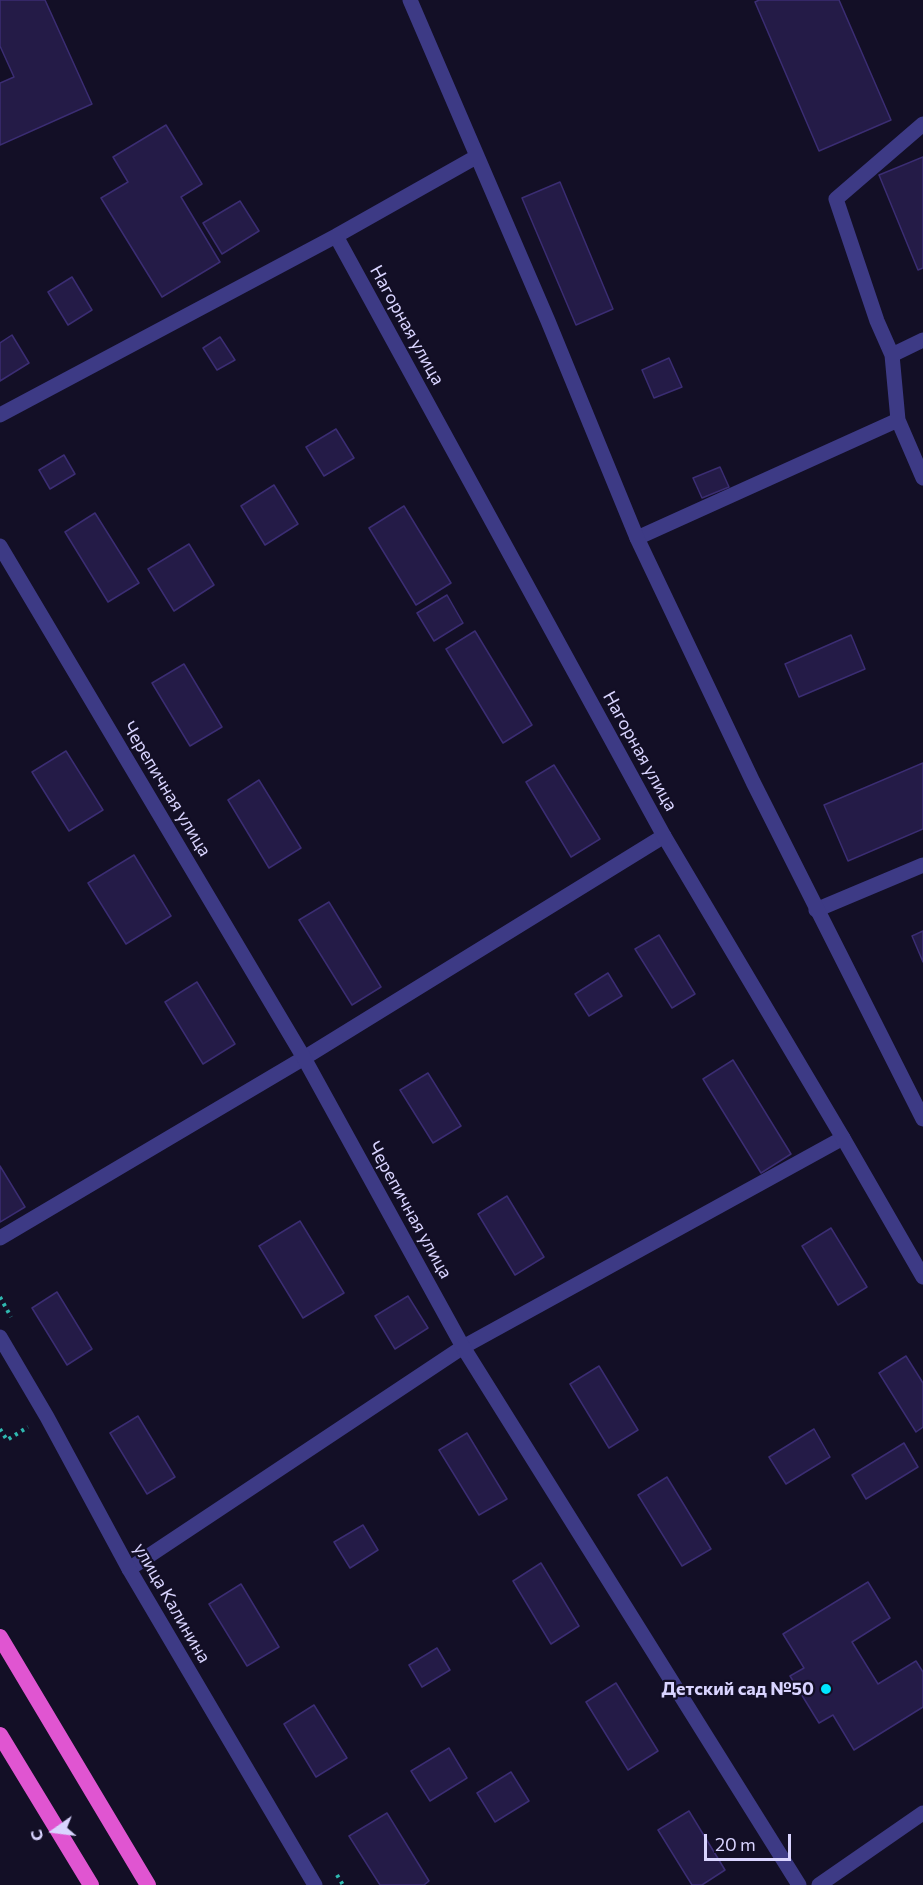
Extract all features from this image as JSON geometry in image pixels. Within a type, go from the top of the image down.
[{"type":"highway","points":[[0,1637],[148,1885]]},
{"type":"highway","points":[[0,1735],[90,1885]]},
{"type":"street","points":[[410,0],[548,321],[637,538],[816,910],[923,1119]]},
{"type":"street","points":[[923,124],[836,199],[877,321],[892,355],[898,420],[923,478]]},
{"type":"street","points":[[0,415],[336,236],[476,157]]},
{"type":"street","name":"Нагорная улица","points":[[336,236],[664,836],[923,1278]]},
{"type":"street","points":[[892,355],[923,340]]},
{"type":"street","points":[[637,538],[898,420]]},
{"type":"street","name":"Черепичная улица","points":[[0,546],[304,1058],[463,1347],[799,1885]]},
{"type":"street","points":[[0,1238],[304,1058],[664,836]]},
{"type":"street","points":[[816,910],[923,865]]},
{"type":"street","points":[[129,1569],[463,1347],[843,1138]]},
{"type":"street","name":"улица Калинина","points":[[0,1337],[47,1417],[129,1569],[315,1885]]},
{"type":"street","points":[[819,1885],[923,1813]]},
{"type":"path","points":[[0,1429],[7,1440],[47,1417]]},
{"type":"building","points":[[0,0],[45,0],[92,104],[0,145],[0,83],[14,77],[0,46]]},
{"type":"building","points":[[759,0],[839,0],[891,120],[819,151],[755,2]]},
{"type":"building","points":[[166,125],[202,184],[181,197],[220,262],[162,297],[101,198],[128,182],[113,157]]},
{"type":"building","points":[[923,157],[923,268],[918,270],[879,175]]},
{"type":"building","points":[[560,182],[613,309],[576,325],[522,198]]},
{"type":"building","points":[[240,201],[259,231],[222,254],[203,223]]},
{"type":"building","points":[[72,277],[92,310],[68,325],[48,292]]},
{"type":"building","points":[[12,335],[29,363],[0,381],[0,343]]},
{"type":"building","points":[[220,337],[235,360],[217,370],[203,348]]},
{"type":"building","points":[[669,358],[682,387],[654,398],[642,370]]},
{"type":"building","points":[[336,429],[354,458],[324,476],[306,447]]},
{"type":"building","points":[[64,455],[75,474],[50,489],[39,470]]},
{"type":"building","points":[[720,467],[729,487],[702,498],[693,478]]},
{"type":"building","points":[[274,485],[298,524],[265,545],[241,506]]},
{"type":"building","points":[[404,506],[451,583],[416,605],[369,528]]},
{"type":"building","points":[[95,513],[139,583],[108,602],[65,532]]},
{"type":"building","points":[[189,544],[214,585],[174,611],[148,569]]},
{"type":"building","points":[[447,595],[463,623],[434,641],[417,613]]},
{"type":"building","points":[[475,631],[532,725],[503,743],[446,649]]},
{"type":"building","points":[[851,635],[865,669],[799,697],[785,664]]},
{"type":"building","points":[[184,664],[222,727],[190,746],[152,683]]},
{"type":"building","points":[[66,751],[103,810],[69,831],[32,772]]},
{"type":"building","points":[[923,763],[923,829],[848,861],[824,805]]},
{"type":"building","points":[[554,765],[600,839],[571,857],[526,782]]},
{"type":"building","points":[[259,780],[301,848],[269,868],[228,800]]},
{"type":"building","points":[[134,855],[171,916],[126,944],[88,883]]},
{"type":"building","points":[[329,902],[381,987],[352,1005],[299,920]]},
{"type":"building","points":[[923,931],[923,962],[912,936]]},
{"type":"building","points":[[659,935],[695,994],[672,1008],[635,949]]},
{"type":"building","points":[[608,973],[622,996],[589,1016],[575,994]]},
{"type":"building","points":[[197,982],[235,1044],[203,1064],[165,1002]]},
{"type":"building","points":[[733,1060],[791,1154],[761,1173],[703,1079]]},
{"type":"building","points":[[428,1073],[461,1126],[433,1143],[400,1090]]},
{"type":"building","points":[[0,1166],[25,1207],[0,1222]]},
{"type":"building","points":[[507,1196],[544,1257],[515,1275],[478,1214]]},
{"type":"building","points":[[300,1221],[344,1293],[303,1318],[259,1246]]},
{"type":"building","points":[[831,1228],[867,1287],[838,1305],[802,1246]]},
{"type":"building","points":[[57,1292],[92,1349],[67,1365],[32,1308]]},
{"type":"building","points":[[408,1296],[428,1328],[395,1349],[375,1316]]},
{"type":"building","points":[[906,1356],[923,1383],[923,1427],[916,1432],[879,1373]]},
{"type":"building","points":[[599,1366],[638,1430],[609,1448],[570,1384]]},
{"type":"building","points":[[138,1416],[175,1477],[147,1494],[110,1433]]},
{"type":"building","points":[[814,1429],[830,1457],[786,1484],[769,1457]]},
{"type":"building","points":[[467,1433],[507,1499],[479,1515],[439,1450]]},
{"type":"building","points":[[904,1443],[918,1467],[866,1499],[852,1475]]},
{"type":"building","points":[[667,1477],[711,1549],[682,1566],[638,1495]]},
{"type":"building","points":[[363,1525],[378,1550],[350,1568],[334,1542]]},
{"type":"building","points":[[541,1563],[579,1626],[551,1644],[513,1581]]},
{"type":"building","points":[[868,1582],[890,1618],[852,1642],[878,1684],[916,1661],[923,1672],[923,1707],[854,1750],[833,1715],[819,1723],[790,1676],[804,1668],[783,1634]]},
{"type":"building","points":[[241,1584],[279,1647],[247,1666],[209,1604]]},
{"type":"building","points":[[437,1648],[450,1670],[422,1687],[409,1665]]},
{"type":"building","points":[[616,1683],[658,1751],[628,1770],[586,1702]]},
{"type":"building","points":[[314,1705],[347,1758],[316,1777],[284,1724]]},
{"type":"building","points":[[449,1748],[467,1778],[430,1801],[411,1771]]},
{"type":"building","points":[[511,1772],[529,1801],[495,1822],[477,1793]]},
{"type":"building","points":[[689,1811],[725,1870],[702,1885],[692,1885],[658,1830]]},
{"type":"building","points":[[387,1813],[429,1881],[424,1885],[380,1885],[349,1836]]},
{"type":"place","name":"Детский сад №50","points":[[826,1689]]}]
